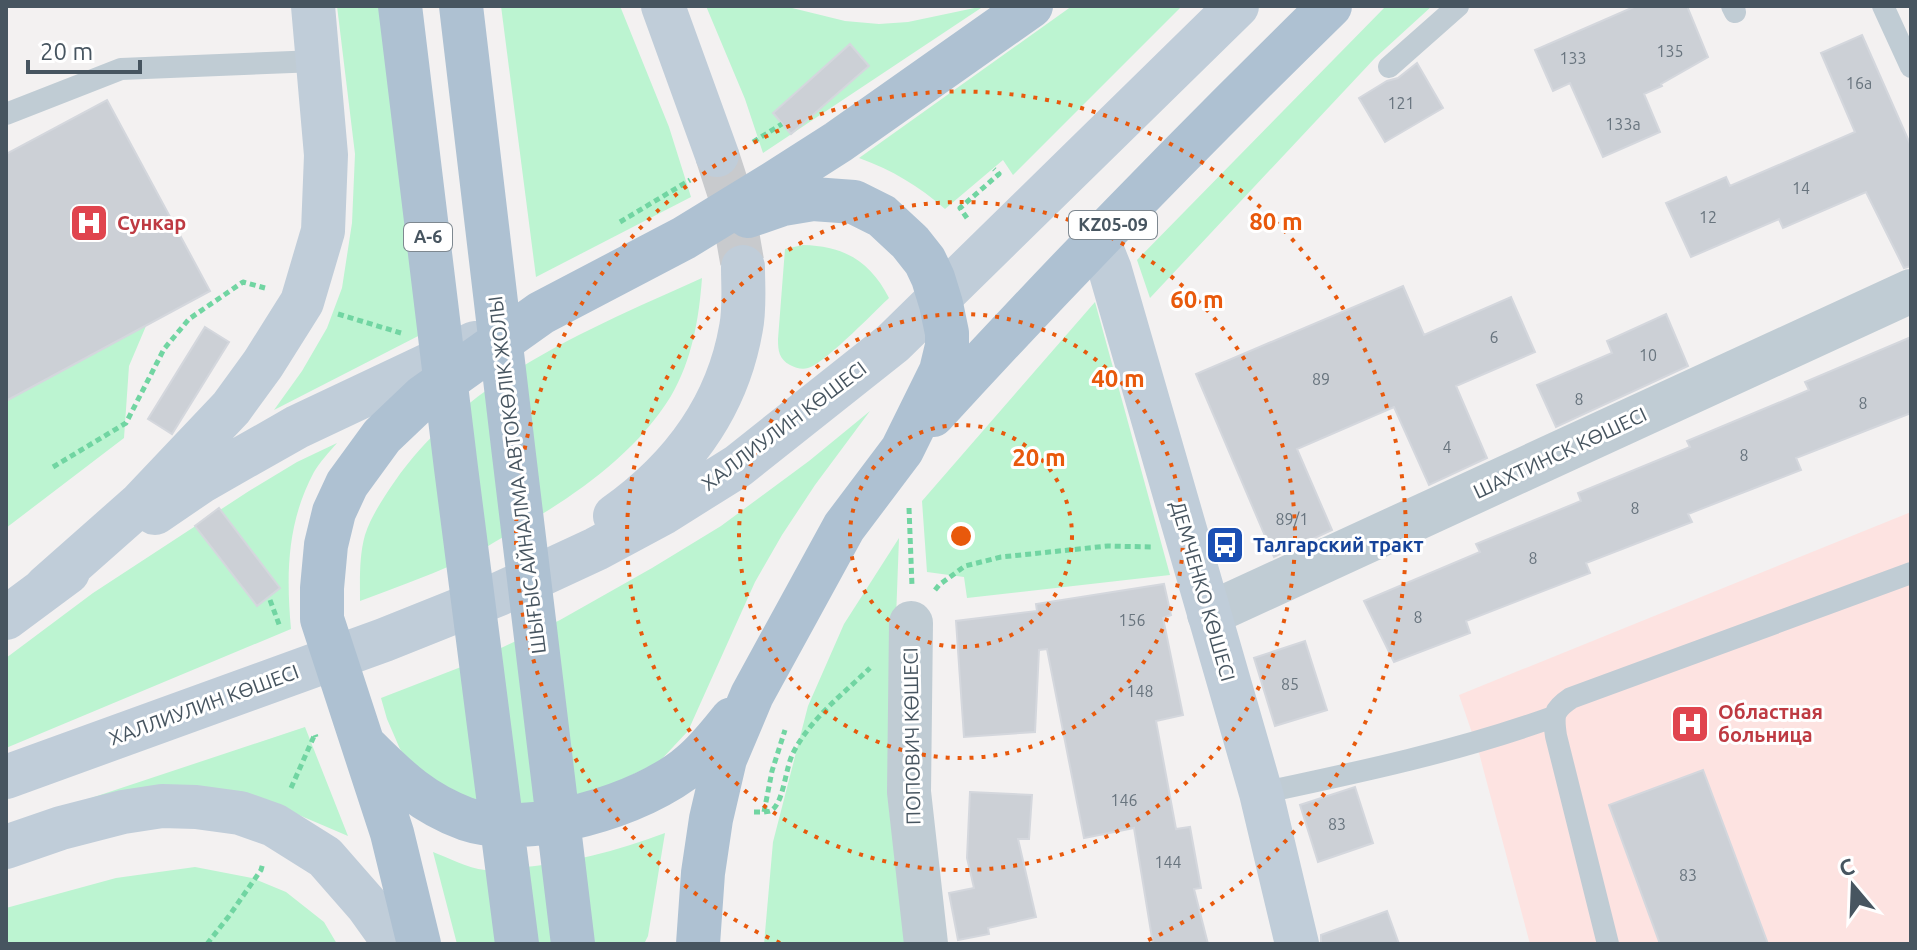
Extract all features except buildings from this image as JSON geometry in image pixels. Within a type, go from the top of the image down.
[{"type":"main road","points":[[46,587],[141,503],[231,408],[302,302],[323,231],[326,155],[313,6]]},
{"type":"main road","name":"A-6","points":[[400,6],[517,944]]},
{"type":"main road","name":"ШЫҒЫС АЙНАЛМА АВТОКӨЛІК ЖОЛЫ","points":[[461,6],[573,944]]},
{"type":"main road","points":[[663,6],[717,161]]},
{"type":"main road","points":[[6,618],[46,587],[202,481],[297,427],[541,313],[684,238],[838,142],[1031,6]]},
{"type":"main road","name":"ХАЛЛИУЛИН КӨШЕСІ","points":[[6,777],[384,640],[499,594],[596,549],[663,513],[738,466],[893,343],[1237,6]]},
{"type":"main road","name":"KZ05-09","points":[[902,450],[1024,315],[1217,116],[1330,6]]},
{"type":"main road","points":[[684,238],[783,204],[813,199],[854,202],[882,216],[925,261],[941,304],[947,333],[941,371],[902,450],[844,527],[752,695],[725,759],[703,873],[698,944]]},
{"type":"main road","name":"ДЕМЧЕНКО КӨШЕСІ","points":[[1098,240],[1110,270],[1192,548],[1261,793],[1297,944]]},
{"type":"main road","points":[[384,640],[506,581],[597,528],[639,499],[679,460],[707,423],[727,382],[742,326],[743,267]]},
{"type":"main road","points":[[419,944],[392,833],[345,734],[302,627],[322,588],[326,545],[334,512],[347,484],[382,436],[423,397],[541,313]]},
{"type":"main road","points":[[345,734],[402,784],[431,804],[468,820],[496,824],[542,824],[586,814],[658,787],[690,765],[711,745],[752,695]]},
{"type":"main road","points":[[6,847],[61,828],[136,810],[196,807],[240,813],[274,825],[325,857],[367,905],[395,944]]},
{"type":"main road","points":[[676,944],[703,873]]},
{"type":"street","name":"ШАХТИНСК КӨШЕСІ","points":[[1209,614],[1911,291]]},
{"type":"street","name":"ПОПОВИЧ КӨШЕСІ","points":[[911,623],[909,792],[926,944]]},
{"type":"lane","points":[[1389,67],[1458,6]]},
{"type":"lane","points":[[1883,6],[1911,67]]},
{"type":"lane","points":[[6,114],[121,69],[317,61]]},
{"type":"lane","points":[[1608,944],[1556,736],[1553,717],[1559,706],[1571,698],[1911,573]]},
{"type":"lane","points":[[1261,793],[1462,747],[1553,717]]},
{"type":"path","points":[[612,227],[782,124]]},
{"type":"path","points":[[968,219],[960,208],[999,174],[994,169]]},
{"type":"path","points":[[53,467],[126,423],[164,349],[189,319],[243,282],[268,289]]},
{"type":"path","points":[[329,311],[405,334]]},
{"type":"path","points":[[901,510],[909,501],[911,623]]},
{"type":"path","points":[[749,812],[770,811],[776,806],[792,756],[805,733],[911,623],[922,620],[926,601],[932,593],[965,566],[1001,557],[1108,546],[1192,548]]},
{"type":"path","points":[[270,600],[302,627]]},
{"type":"path","points":[[764,812],[785,728]]},
{"type":"path","points":[[285,801],[315,734],[345,734]]},
{"type":"path","points":[[207,944],[261,870],[264,860]]},
{"type":"shaded area","name":"Областная больница","points":[[1911,512],[1911,944],[1530,944],[1479,753],[1459,695]]},
{"type":"green space","points":[[337,6],[379,6],[426,332],[274,410],[327,328],[342,288],[352,223],[355,154]]},
{"type":"green space","points":[[501,6],[620,6],[669,127],[691,197],[536,277]]},
{"type":"green space","points":[[706,6],[784,6],[845,21],[879,24],[908,22],[984,6],[763,153],[745,99]]},
{"type":"green space","points":[[1072,6],[1182,6],[1013,175],[1003,160],[945,209],[905,179],[859,158]]},
{"type":"green space","points":[[1386,6],[1432,6],[1375,58],[1150,298],[1137,260]]},
{"type":"green space","points":[[803,245],[831,248],[854,258],[873,274],[889,298],[849,337],[804,369],[783,360],[778,339],[785,249]]},
{"type":"green space","points":[[702,278],[693,339],[678,382],[656,418],[618,458],[575,493],[469,557],[360,601],[360,568],[365,535],[395,481],[424,445],[458,413],[534,360],[617,316]]},
{"type":"green space","points":[[1095,302],[1170,575],[967,598],[964,577],[927,572],[922,501]]},
{"type":"green space","points":[[146,326],[129,366],[124,438],[6,528],[6,401]]},
{"type":"green space","points":[[870,411],[782,535],[755,582],[688,731],[659,762],[577,801],[488,809],[418,773],[400,749],[381,698],[461,667],[560,620],[652,568],[721,526]]},
{"type":"green space","points":[[337,443],[314,472],[298,510],[290,549],[291,629],[6,748],[6,658],[93,593],[249,491],[297,462]]},
{"type":"green space","points":[[899,538],[889,806],[905,944],[764,944],[773,842],[808,706],[844,624]]},
{"type":"green space","points":[[305,727],[348,836],[266,801],[76,803]]},
{"type":"green space","points":[[665,833],[648,936],[644,944],[457,944],[433,852],[472,867],[497,870],[573,860]]},
{"type":"green space","points":[[195,867],[252,878],[286,892],[324,922],[337,944],[6,944],[6,908],[116,878]]},
{"type":"tunnel","points":[[717,155],[731,198],[743,267]]},
{"type":"place","name":"Сункар","points":[[89,223]]},
{"type":"place","name":"Талгарский тракт","points":[[1225,545]]},
{"type":"place","name":"Областная больница","points":[[1690,724]]}]
